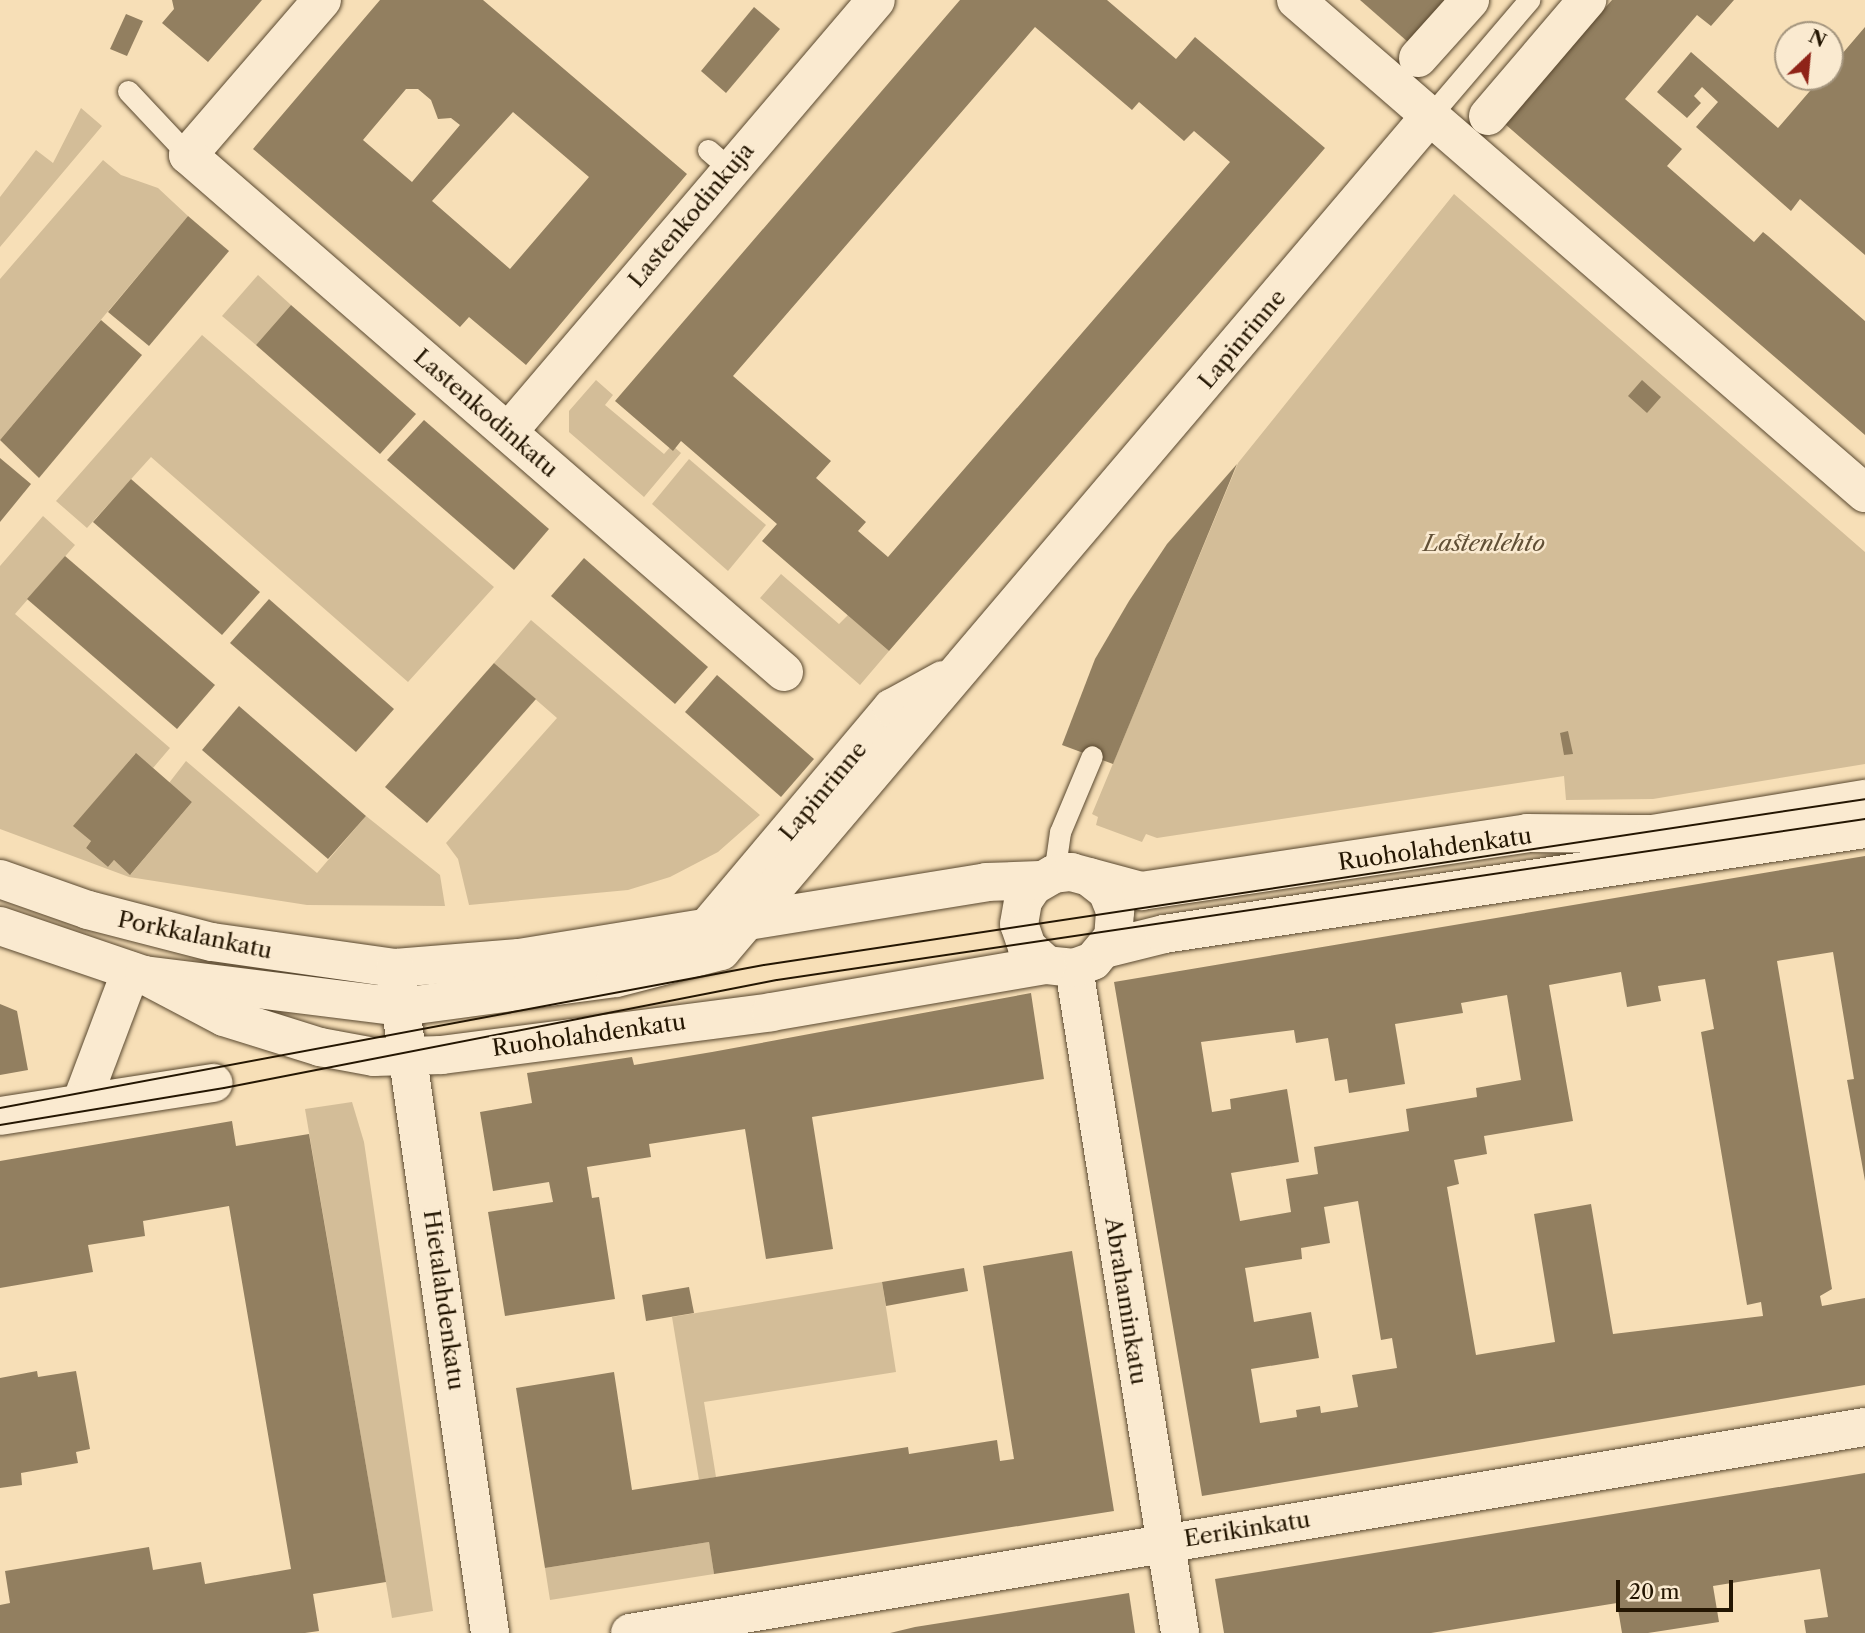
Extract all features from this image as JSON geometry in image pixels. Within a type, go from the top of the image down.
[{"type":"street","points":[[188,155],[322,0]]},
{"type":"street","name":"Lastenkodinkuja","points":[[508,432],[718,159],[876,0]]},
{"type":"street","points":[[1296,0],[1865,493]]},
{"type":"street","points":[[1418,58],[1470,0]]},
{"type":"street","points":[[1488,116],[1587,0]]},
{"type":"street","name":"Lapinrinne","points":[[753,919],[951,676],[1430,116]]},
{"type":"street","name":"Lastenkodinkatu","points":[[188,155],[784,672]]},
{"type":"street","name":"Lapinrinne","points":[[709,925],[892,708],[951,676]]},
{"type":"street","name":"Ruoholahdenkatu","points":[[395,968],[519,958],[986,882],[1061,877],[1141,891],[1157,890],[1527,833],[1653,834],[1865,799]]},
{"type":"street","name":"Ruoholahdenkatu","points":[[1108,948],[1164,934],[1865,830]]},
{"type":"street","points":[[1061,877],[1107,891],[1115,911],[1108,948],[1093,961],[1060,967],[1027,947],[1019,924],[1023,901],[1061,877]]},
{"type":"street","name":"Porkkalankatu","points":[[0,879],[88,910],[212,942],[395,968]]},
{"type":"street","points":[[80,1103],[137,973],[401,1007],[468,1002],[698,960],[727,946],[753,919]]},
{"type":"street","name":"Porkkalankatu","points":[[0,926],[137,973]]},
{"type":"street","name":"Ruoholahdenkatu","points":[[137,973],[191,1004],[305,1043],[350,1054],[409,1057],[771,1012],[1060,967]]},
{"type":"street","name":"Abrahaminkatu","points":[[1060,967],[1166,1543],[1180,1633]]},
{"type":"street","name":"Hietalahdenkatu","points":[[395,968],[490,1633]]},
{"type":"street","points":[[0,1116],[213,1083]]},
{"type":"street","name":"Eerikinkatu","points":[[630,1633],[1865,1427]]},
{"type":"lane","name":"Lapinrinne","points":[[1430,116],[1529,0]]},
{"type":"lane","points":[[128,91],[188,155]]},
{"type":"lane","points":[[1061,877],[1060,832],[1092,756]]},
{"type":"green space","points":[[81,108],[102,126],[0,247],[0,197],[36,150],[53,163]]},
{"type":"green space","points":[[103,160],[121,175],[158,188],[188,216],[0,440],[0,279]]},
{"type":"green space","name":"Lastenlehto","points":[[1454,194],[1865,552],[1865,764],[1653,799],[1566,800],[1564,776],[1157,838],[1146,834],[1142,842],[1096,825],[1098,817],[1092,814],[1238,463]]},
{"type":"green space","points":[[258,275],[291,305],[256,345],[222,316]]},
{"type":"green space","points":[[202,335],[494,587],[408,682],[151,457],[87,528],[56,501]]},
{"type":"green space","points":[[596,380],[613,395],[605,405],[664,454],[672,445],[681,453],[644,497],[569,432],[569,411]]},
{"type":"green space","points":[[689,459],[766,525],[728,571],[652,504]]},
{"type":"green space","points":[[43,516],[75,545],[15,614],[170,748],[153,768],[135,754],[74,826],[91,841],[86,848],[108,867],[114,860],[131,874],[192,802],[169,783],[186,761],[317,873],[366,816],[440,875],[445,906],[307,905],[129,877],[0,829],[0,566]]},
{"type":"green space","points":[[781,574],[839,624],[848,615],[889,651],[860,685],[760,598]]},
{"type":"green space","points":[[531,620],[760,815],[718,852],[670,877],[628,890],[469,905],[458,859],[446,843],[557,718],[494,663]]},
{"type":"green space","points":[[352,1102],[364,1142],[433,1611],[392,1618],[305,1109]]},
{"type":"green space","points":[[882,1282],[896,1372],[704,1402],[716,1477],[699,1480],[672,1317]]},
{"type":"green space","points":[[709,1542],[714,1574],[550,1600],[545,1568]]},
{"type":"building","points":[[172,0],[262,0],[208,62],[162,23],[174,9]]},
{"type":"building","points":[[380,0],[483,0],[687,174],[526,365],[469,317],[460,327],[253,149]],"holes":[[[406,89],[418,89],[431,100],[438,119],[451,118],[460,125],[412,182],[363,140]],[[513,112],[589,177],[510,269],[432,201]]]},
{"type":"building","points":[[960,0],[1107,0],[1176,59],[1195,37],[1325,148],[889,651],[762,541],[777,524],[681,441],[673,451],[615,401]],"holes":[[[1035,27],[1132,110],[1139,102],[1184,141],[1194,131],[1230,162],[888,557],[858,531],[866,522],[816,478],[831,461],[733,376]]]},
{"type":"building","points":[[1360,0],[1445,0],[1408,42]]},
{"type":"building","points":[[1612,0],[1734,0],[1711,26],[1697,15],[1625,99],[1682,149],[1667,166],[1754,242],[1763,232],[1865,321],[1865,435],[1505,124]]},
{"type":"building","points":[[754,7],[780,29],[726,93],[701,71]]},
{"type":"building","points":[[126,14],[143,21],[127,56],[110,49]]},
{"type":"building","points":[[1865,27],[1865,255],[1800,199],[1791,211],[1696,127],[1718,102],[1702,87],[1694,96],[1701,103],[1687,118],[1657,92],[1691,52],[1778,128],[1810,91],[1844,91],[1844,52]]},
{"type":"building","points":[[188,216],[229,251],[149,346],[108,312]]},
{"type":"building","points":[[291,305],[416,414],[380,454],[256,345]]},
{"type":"building","points":[[101,320],[142,355],[39,478],[0,440]]},
{"type":"building","points":[[1642,380],[1661,397],[1647,413],[1628,396]]},
{"type":"building","points":[[424,420],[549,529],[514,570],[387,460]]},
{"type":"building","points":[[0,458],[31,484],[0,522]]},
{"type":"building","points":[[1237,464],[1113,764],[1062,745],[1095,659],[1129,601],[1167,544]]},
{"type":"building","points":[[131,479],[260,592],[222,635],[93,522]]},
{"type":"building","points":[[65,556],[215,685],[177,729],[27,599]]},
{"type":"building","points":[[584,558],[708,667],[675,704],[551,596]]},
{"type":"building","points":[[269,599],[394,709],[356,752],[230,643]]},
{"type":"building","points":[[494,663],[536,699],[427,823],[385,787]]},
{"type":"building","points":[[717,675],[814,759],[781,797],[685,712]]},
{"type":"building","points":[[239,706],[366,816],[328,859],[202,750]]},
{"type":"building","points":[[1568,731],[1573,754],[1564,755],[1560,733]]},
{"type":"building","points":[[136,753],[192,802],[130,875],[114,860],[108,867],[86,848],[91,841],[73,826]]},
{"type":"building","points":[[1865,856],[1865,1181],[1847,1080],[1854,1079],[1833,952],[1777,961],[1832,1289],[1820,1296],[1822,1306],[1865,1298],[1865,1385],[1202,1496],[1114,982]],"holes":[[[1621,972],[1627,1007],[1661,1001],[1658,986],[1705,979],[1714,1029],[1701,1032],[1747,1305],[1761,1302],[1763,1316],[1613,1334],[1591,1204],[1534,1214],[1555,1342],[1476,1355],[1447,1187],[1459,1184],[1454,1160],[1487,1154],[1484,1136],[1573,1121],[1549,985]],[[1507,995],[1521,1080],[1476,1088],[1477,1097],[1406,1109],[1409,1131],[1314,1147],[1318,1174],[1286,1179],[1291,1212],[1240,1221],[1231,1173],[1299,1162],[1287,1089],[1230,1099],[1231,1109],[1212,1112],[1201,1042],[1294,1030],[1296,1043],[1328,1038],[1335,1081],[1347,1079],[1349,1093],[1405,1084],[1395,1024],[1463,1013],[1461,1003]],[[1358,1201],[1381,1340],[1392,1338],[1397,1368],[1352,1375],[1358,1407],[1321,1413],[1320,1406],[1296,1410],[1297,1417],[1260,1423],[1251,1369],[1319,1358],[1311,1312],[1254,1322],[1245,1268],[1302,1259],[1301,1248],[1330,1243],[1324,1207]]]},
{"type":"building","points":[[1031,993],[1044,1079],[812,1117],[833,1249],[766,1259],[745,1129],[649,1144],[651,1157],[587,1167],[592,1198],[599,1197],[615,1299],[505,1316],[488,1212],[553,1202],[549,1182],[493,1191],[480,1112],[532,1103],[527,1073],[632,1057],[634,1065]]},
{"type":"building","points":[[0,1004],[17,1011],[28,1070],[0,1075]]},
{"type":"building","points":[[232,1121],[236,1146],[309,1134],[386,1582],[313,1594],[319,1631],[305,1633],[0,1633],[0,1605],[10,1603],[5,1571],[149,1547],[153,1570],[201,1562],[205,1584],[291,1569],[229,1206],[143,1221],[145,1236],[88,1245],[93,1272],[0,1288],[0,1161]]},
{"type":"building","points":[[1072,1251],[1114,1511],[714,1574],[709,1542],[545,1568],[516,1388],[614,1372],[632,1490],[908,1447],[909,1454],[997,1440],[1000,1461],[1014,1459],[983,1266]]},
{"type":"building","points":[[964,1268],[968,1291],[886,1306],[882,1282]]},
{"type":"building","points":[[689,1287],[694,1313],[646,1321],[642,1295]]},
{"type":"building","points":[[37,1371],[38,1377],[76,1371],[90,1449],[76,1452],[78,1463],[21,1473],[22,1485],[0,1488],[0,1378]]},
{"type":"building","points":[[1865,1473],[1865,1633],[1806,1633],[1804,1620],[1828,1617],[1820,1569],[1713,1586],[1719,1622],[1648,1633],[1622,1633],[1617,1603],[1431,1633],[1224,1633],[1215,1579]]},
{"type":"building","points":[[1129,1593],[1135,1633],[890,1633],[915,1627]]},
{"type":"tram line","points":[[0,1108],[764,965],[1865,799]]},
{"type":"tram line","points":[[0,1125],[224,1088],[777,980],[1865,819]]}]
